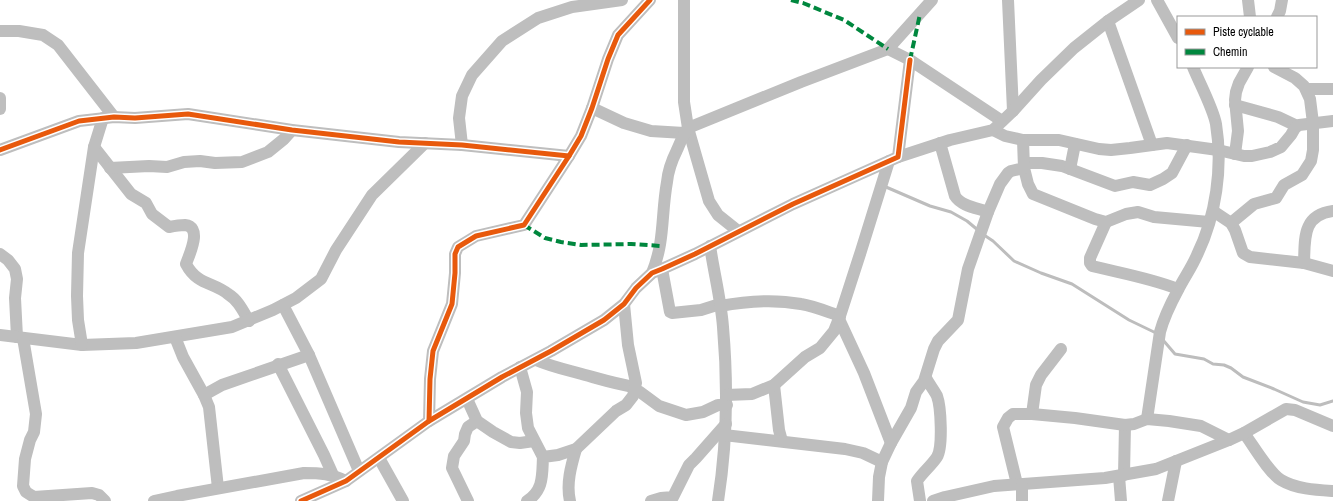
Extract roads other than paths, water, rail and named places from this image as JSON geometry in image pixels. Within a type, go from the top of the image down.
[{"type":"street","points":[[462,145],[459,118],[462,96],[472,75],[502,41],[538,18],[572,7],[622,0]]},
{"type":"street","points":[[429,421],[430,379],[433,351],[452,304],[455,254],[458,247],[476,236],[524,225],[581,136],[608,59],[618,36],[650,0]]},
{"type":"street","points":[[684,0],[684,102],[686,131],[709,201],[718,215],[738,231]]},
{"type":"street","points":[[592,108],[624,123],[651,131],[686,131],[800,82],[888,49],[932,0]]},
{"type":"street","points":[[1008,0],[1013,111]]},
{"type":"street","points":[[301,501],[346,480],[429,421],[502,377],[536,360],[604,320],[624,304],[636,288],[657,271],[793,204],[893,159],[940,143],[993,130],[1074,48],[1108,21],[1126,3],[1139,0]]},
{"type":"street","points":[[1157,0],[1177,36]]},
{"type":"street","points":[[1248,0],[1250,16]]},
{"type":"street","points":[[1277,16],[1282,0]]},
{"type":"street","points":[[1108,21],[1152,145]]},
{"type":"street","points":[[0,31],[19,31],[43,35],[58,45],[108,118]]},
{"type":"street","points":[[888,49],[910,60],[1002,121]]},
{"type":"street","points":[[536,360],[559,369],[635,389],[659,406],[686,415],[703,412],[727,400],[752,394],[774,384],[805,357],[820,348],[834,331],[840,317],[893,159],[910,60]]},
{"type":"street","points":[[1147,419],[1160,332],[1178,290],[1198,254],[1216,198],[1218,150],[1216,122],[1193,68]]},
{"type":"street","points":[[1235,154],[1238,131],[1235,106],[1236,92],[1247,68]]},
{"type":"street","points":[[1231,223],[1254,204],[1276,198],[1284,185],[1302,176],[1312,157],[1313,123],[1311,103],[1306,89],[1295,78],[1276,68]]},
{"type":"street","points":[[1306,89],[1333,89]]},
{"type":"street","points":[[0,98],[0,109]]},
{"type":"street","points":[[1235,106],[1278,117],[1297,126],[1333,121]]},
{"type":"street","points":[[0,150],[79,121],[188,114],[292,130],[399,142],[462,145],[569,156]]},
{"type":"street","points":[[82,345],[78,320],[78,259],[94,147],[108,118]]},
{"type":"street","points":[[993,130],[1006,136],[1023,140],[1059,140],[1111,150],[1167,143],[1252,156],[1282,147],[1297,126]]},
{"type":"street","points":[[110,168],[149,166],[167,167],[184,162],[200,161],[215,163],[242,162],[268,152],[284,139],[292,130]]},
{"type":"street","points":[[686,131],[672,162],[667,182],[661,246],[658,259],[657,271],[670,312],[701,310],[720,305],[768,301],[802,304],[840,317],[864,373],[891,443]]},
{"type":"street","points":[[1023,140],[1024,166],[1028,184],[1033,194],[1106,222],[1138,212],[1154,217],[1211,216],[1231,223],[1243,253],[1246,256],[1304,263],[1329,270],[1333,281]]},
{"type":"street","points":[[0,335],[5,337],[82,345],[136,343],[232,327],[250,320],[283,305],[308,289],[320,279],[336,250],[372,195],[425,143]]},
{"type":"street","points":[[940,143],[954,196],[964,204],[988,212]]},
{"type":"street","points":[[1070,170],[1075,144]]},
{"type":"street","points":[[878,501],[879,476],[882,462],[911,408],[916,392],[926,378],[934,349],[938,341],[958,320],[968,269],[988,212],[1000,184],[1008,173],[1024,166],[1054,164],[1115,186],[1133,182],[1150,185],[1172,173],[1187,145]]},
{"type":"street","points":[[94,147],[131,194],[146,203],[152,214],[159,220],[169,227],[186,225],[191,228],[194,233],[194,241],[186,264],[190,273],[235,298],[250,320]]},
{"type":"street","points":[[1304,263],[1306,237],[1309,223],[1320,214],[1333,211]]},
{"type":"street","points":[[1106,222],[1090,258],[1090,263],[1092,266],[1166,285],[1178,290]]},
{"type":"street","points":[[710,246],[723,326],[727,400],[718,501]]},
{"type":"street","points":[[0,254],[8,260],[15,269],[17,279],[16,298],[20,338],[36,414],[34,432],[30,440],[26,459],[24,486],[26,492],[34,497],[92,493],[99,495],[105,501]]},
{"type":"street","points":[[543,457],[558,455],[576,449],[616,412],[626,405],[633,396],[635,389],[628,345],[624,304]]},
{"type":"street","points":[[283,305],[308,355],[360,471]]},
{"type":"street","points":[[175,337],[183,358],[204,395],[208,407],[218,488]]},
{"type":"street","points":[[1032,414],[1036,385],[1041,375],[1061,349]]},
{"type":"street","points":[[204,395],[222,385],[278,364],[308,355]]},
{"type":"street","points":[[278,364],[333,475]]},
{"type":"street","points":[[520,367],[527,392],[526,413],[528,428],[543,457],[540,486],[534,497],[527,501]]},
{"type":"street","points":[[920,501],[917,481],[924,471],[930,467],[938,455],[941,442],[937,396],[926,378]]},
{"type":"street","points":[[774,384],[779,430],[782,441]]},
{"type":"street","points":[[467,399],[477,421],[503,438],[511,442],[520,443],[534,441]]},
{"type":"street","points":[[933,501],[994,486],[1122,476],[1156,469],[1229,440],[1286,409],[1295,410],[1333,426]]},
{"type":"street","points":[[1022,501],[1020,484],[1003,427],[1008,418],[1013,414],[1032,414],[1075,418],[1125,425],[1134,424],[1147,419],[1201,426],[1229,440]]},
{"type":"street","points":[[468,501],[452,468],[454,456],[464,441],[468,427],[477,421]]},
{"type":"street","points":[[1121,501],[1125,425]]},
{"type":"street","points":[[725,429],[782,441],[845,449],[863,453],[882,462]]},
{"type":"street","points":[[651,501],[673,497],[689,465],[725,429]]},
{"type":"street","points":[[1244,433],[1279,480],[1301,487],[1333,491]]},
{"type":"street","points":[[570,501],[568,494],[570,472],[576,449]]},
{"type":"street","points":[[379,458],[403,501]]},
{"type":"street","points":[[1168,501],[1176,461]]},
{"type":"street","points":[[154,501],[181,498],[218,488],[304,473],[333,475],[346,480]]},
{"type":"waterway","points":[[886,187],[930,206],[951,212],[967,221],[979,231]]},
{"type":"waterway","points":[[984,235],[993,241],[1014,261],[1041,273],[1072,284],[1129,320],[1156,333]]},
{"type":"waterway","points":[[1163,340],[1175,354],[1204,359],[1213,364],[1224,365],[1231,368],[1243,377],[1303,402],[1320,405],[1333,401]]}]
